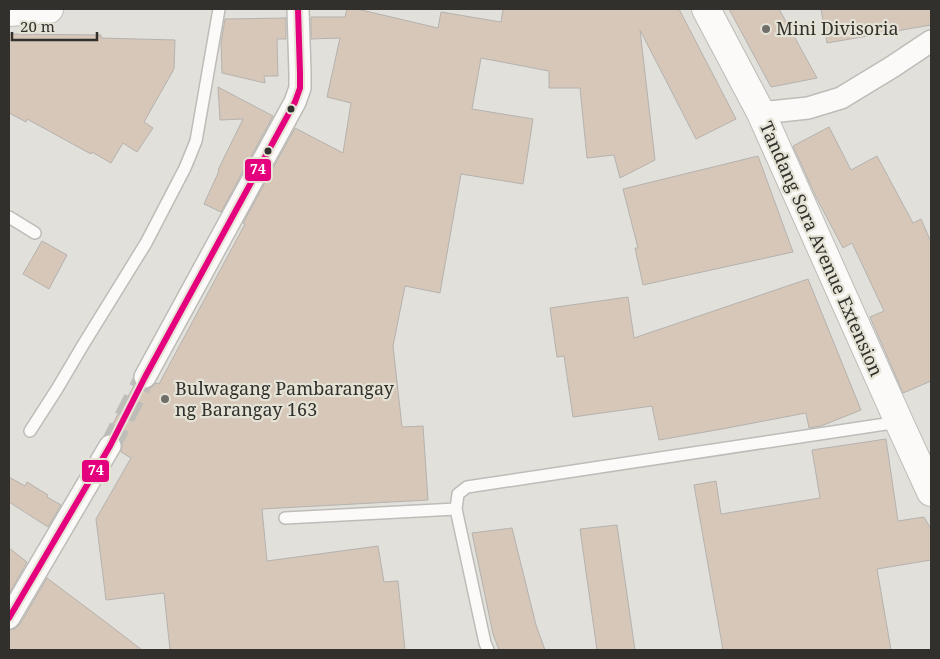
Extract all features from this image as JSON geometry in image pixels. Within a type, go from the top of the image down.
[{"type":"main road","points":[[9,11],[49,9]]},
{"type":"main road","name":"Tandang Sora Avenue Extension","points":[[706,9],[761,113],[931,492]]},
{"type":"street","points":[[145,377],[295,102],[300,88],[298,9]]},
{"type":"street","points":[[761,113],[808,108],[841,98],[931,42]]},
{"type":"street","points":[[9,618],[110,446]]},
{"type":"lane","points":[[30,431],[146,243],[185,168],[196,141],[219,9]]},
{"type":"lane","points":[[9,216],[35,233]]},
{"type":"lane","points":[[488,650],[456,509],[458,494],[467,487],[899,422]]},
{"type":"lane","points":[[285,518],[456,509]]},
{"type":"building","points":[[347,9],[357,9],[438,28],[441,12],[501,22],[503,9],[679,9],[736,119],[696,139],[640,30],[655,160],[620,178],[614,155],[587,158],[580,88],[549,88],[549,71],[481,58],[472,109],[533,119],[523,184],[461,174],[440,293],[405,286],[393,346],[402,427],[423,426],[428,500],[262,509],[267,561],[378,546],[384,582],[398,581],[405,650],[170,650],[164,593],[106,600],[96,519],[131,458],[121,452],[121,439],[107,434],[135,384],[139,388],[145,389],[151,388],[156,383],[159,384],[295,128],[343,153],[351,103],[327,97],[340,38],[311,39],[311,17],[345,17]]},
{"type":"building","points":[[729,9],[779,9],[817,78],[771,87]]},
{"type":"building","points":[[821,9],[931,9],[931,25],[827,43]]},
{"type":"building","points":[[286,18],[286,39],[277,39],[278,76],[264,76],[265,83],[222,73],[221,43],[225,19]]},
{"type":"building","points":[[9,34],[101,35],[101,38],[175,40],[174,69],[144,122],[153,128],[137,152],[123,143],[111,163],[27,119],[26,122],[9,113]]},
{"type":"building","points":[[218,87],[273,116],[221,212],[204,204],[243,119],[220,120]]},
{"type":"building","points":[[829,127],[851,170],[877,156],[913,223],[921,219],[931,242],[931,381],[903,393],[870,317],[884,311],[852,243],[843,248],[816,197],[793,146]]},
{"type":"building","points":[[758,156],[793,252],[643,285],[635,248],[638,248],[623,189]]},
{"type":"building","points":[[42,241],[67,255],[49,289],[23,274]]},
{"type":"building","points":[[808,279],[861,410],[821,426],[809,428],[806,413],[659,440],[652,406],[573,417],[564,356],[557,357],[550,308],[628,297],[634,338]]},
{"type":"building","points":[[886,439],[898,521],[924,517],[931,529],[931,560],[877,569],[891,650],[723,650],[694,485],[716,481],[721,514],[820,498],[812,450]]},
{"type":"building","points":[[9,477],[25,486],[27,482],[61,505],[48,527],[9,502]]},
{"type":"building","points":[[617,525],[635,650],[597,650],[580,529]]},
{"type":"building","points":[[512,528],[536,625],[545,650],[499,650],[493,634],[472,533]]},
{"type":"building","points":[[9,548],[27,562],[9,594]]},
{"type":"building","points":[[47,578],[142,650],[9,650],[9,630],[15,629],[20,624]]},
{"type":"tunnel","points":[[110,446],[145,377]]},
{"type":"transit line","name":"74","points":[[9,618],[110,446],[145,377],[295,102],[300,88],[298,9]]},
{"type":"place","name":"Mini Divisoria","points":[[766,29]]},
{"type":"place","name":"Bulwagang Pambarangay ng Barangay 163","points":[[165,399]]}]
